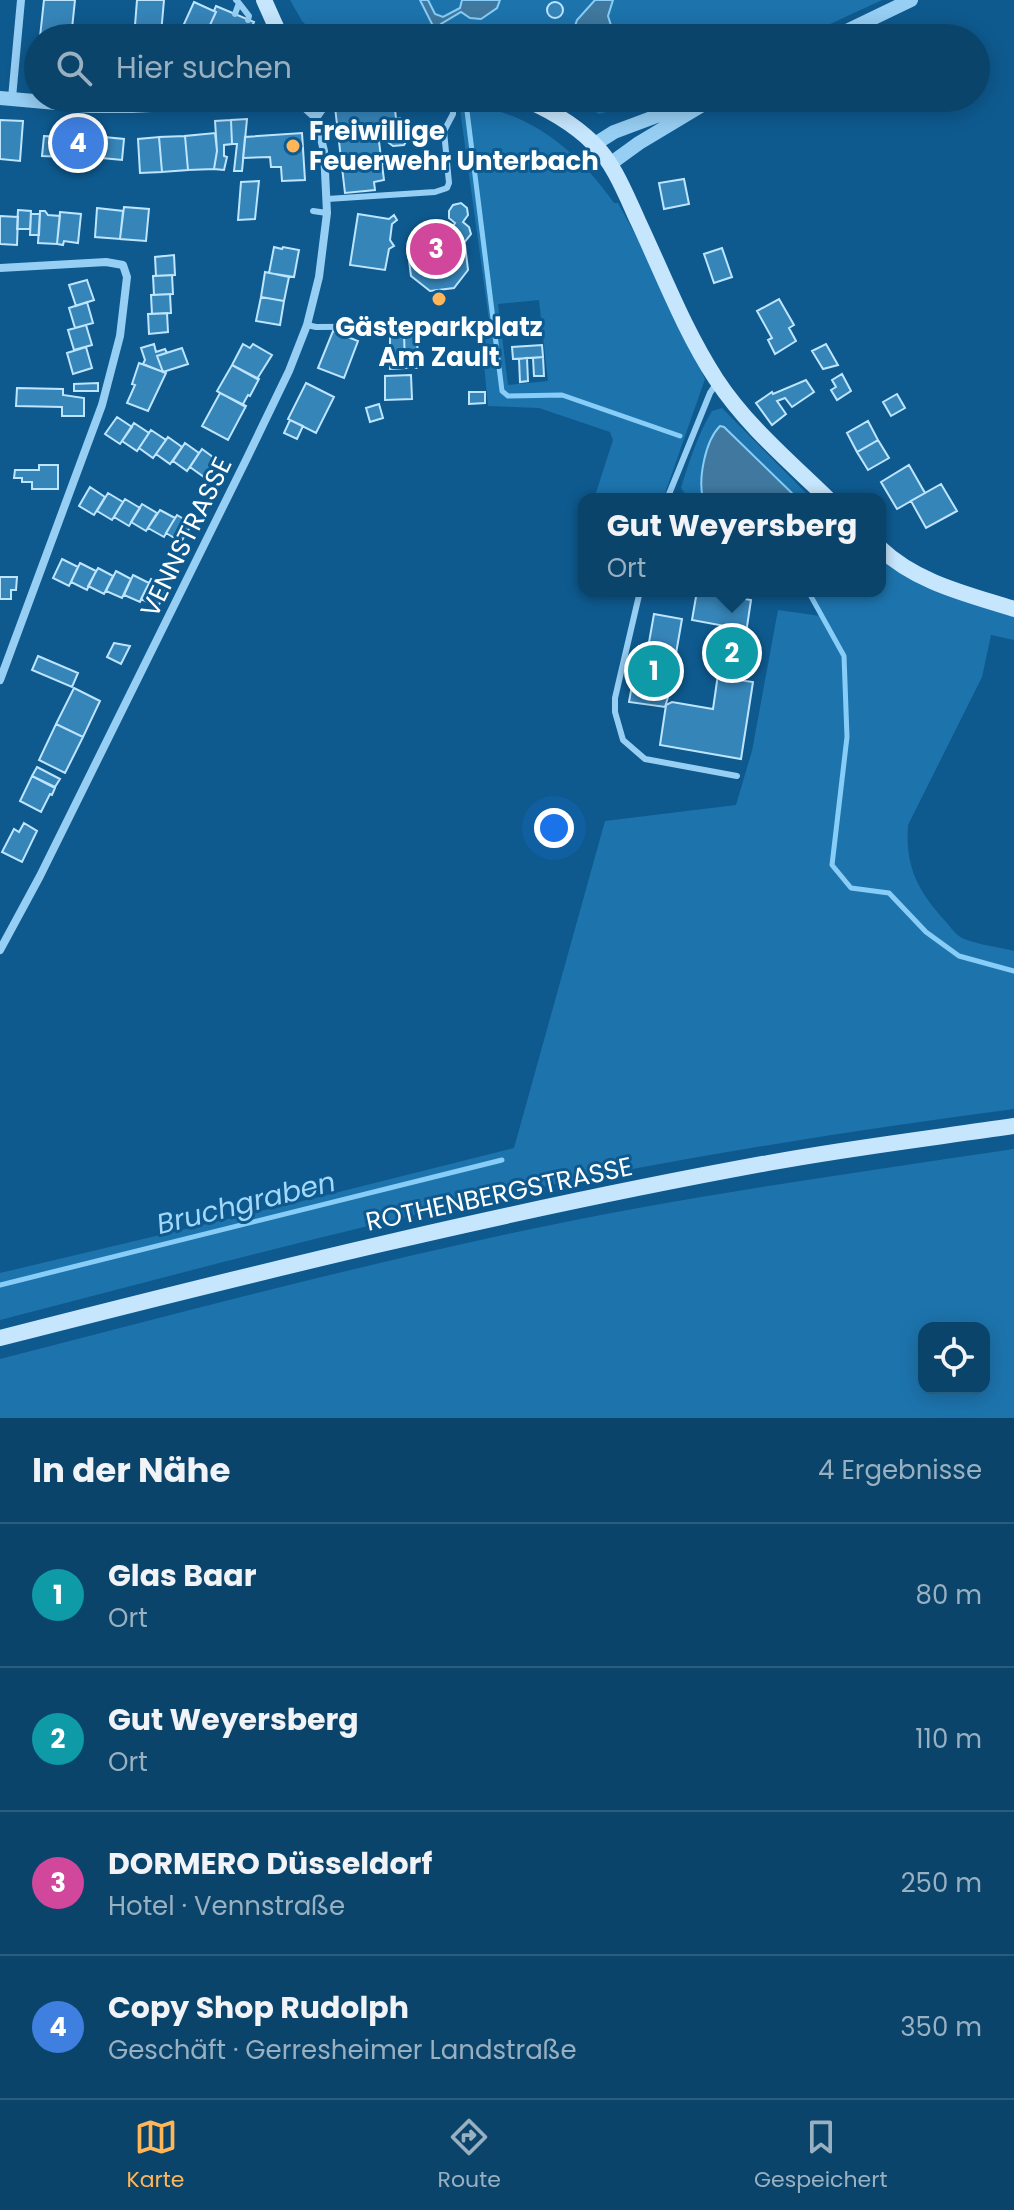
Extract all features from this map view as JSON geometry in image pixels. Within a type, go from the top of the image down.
[{"type":"main road","points":[[264,0],[275,24]]},
{"type":"main road","points":[[548,112],[595,144],[610,164],[690,334],[718,381],[758,431],[822,493]]},
{"type":"main road","points":[[886,553],[920,576],[945,587],[1014,609]]},
{"type":"main road","name":"ROTHENBERGSTRASSE","points":[[0,1338],[233,1278],[611,1194],[771,1162],[1014,1126]]},
{"type":"street","points":[[6,98],[21,0]]},
{"type":"street","points":[[861,24],[911,0]]},
{"type":"street","points":[[309,112],[316,118],[320,112]]},
{"type":"street","points":[[595,144],[614,132],[668,112]]},
{"type":"street","points":[[610,164],[691,112]]},
{"type":"street","name":"VENNSTRASSE","points":[[0,950],[75,806],[247,458],[289,371],[307,325],[319,277],[327,213],[324,151],[316,118]]},
{"type":"street","points":[[0,268],[106,262],[123,265],[127,277],[120,336],[102,405],[0,680]]},
{"type":"lane","points":[[235,14],[237,2]]},
{"type":"lane","points":[[237,2],[249,16],[248,20]]},
{"type":"lane","points":[[327,199],[435,192],[447,188],[444,131],[453,112]]},
{"type":"lane","points":[[313,211],[327,213]]},
{"type":"lane","points":[[307,325],[463,326]]},
{"type":"lane","points":[[669,493],[710,393],[718,381]]},
{"type":"lane","points":[[639,597],[615,698],[615,712],[623,740],[645,759],[737,776]]},
{"type":"shaded area","points":[[290,0],[882,0],[830,24],[305,24]]},
{"type":"shaded area","points":[[420,0],[428,0],[435,14],[443,17],[460,8],[462,0],[500,0],[497,8],[481,19],[470,18],[461,12],[441,24],[432,24]]},
{"type":"shaded area","points":[[595,0],[613,0],[608,16],[611,24],[576,24]]},
{"type":"shaded area","points":[[460,112],[500,112],[547,135],[582,165],[614,203],[618,203],[646,254],[705,379],[665,493],[596,493],[613,440],[610,432],[539,408],[488,406],[480,321],[489,320]],"holes":[[[539,300],[548,381],[508,385],[498,304]]]},
{"type":"shaded area","points":[[722,408],[806,493],[792,493],[720,426],[710,441],[704,461],[703,493],[685,493],[681,488],[691,458],[712,411]]},
{"type":"shaded area","points":[[720,426],[724,427],[792,493],[702,493],[704,461]]},
{"type":"shaded area","points":[[886,563],[927,586],[1014,615],[1014,640],[991,635],[982,677],[908,825],[908,840],[915,878],[954,932],[970,941],[1014,951],[1014,1109],[762,1146],[512,1193],[319,1238],[0,1320],[0,1273],[514,1148],[605,821],[736,805],[752,751],[778,610],[820,616],[843,656],[845,738],[832,859],[848,737],[845,655],[812,597],[886,597]]},
{"type":"shaded area","points":[[1014,1149],[1014,1418],[0,1418],[0,1359],[308,1280],[494,1237],[688,1199]]},
{"type":"building","points":[[44,0],[75,0],[72,24],[41,24]]},
{"type":"building","points":[[137,0],[164,0],[162,24],[135,24]]},
{"type":"building","points":[[194,2],[216,12],[210,24],[184,24]]},
{"type":"building","points":[[552,2],[558,2],[563,10],[561,16],[552,18],[547,13],[547,7]]},
{"type":"building","points":[[216,6],[254,22],[210,24]]},
{"type":"building","points":[[336,112],[395,112],[396,119],[400,118],[409,125],[410,135],[404,145],[393,146],[385,140],[379,141],[381,158],[385,161],[382,164],[384,180],[374,182],[375,190],[345,193]]},
{"type":"building","points":[[247,119],[242,171],[234,171],[237,144],[232,144],[231,120]]},
{"type":"building","points":[[0,120],[23,121],[20,161],[0,159]]},
{"type":"building","points":[[231,120],[232,144],[224,145],[224,156],[227,157],[224,170],[214,169],[217,151],[215,121]]},
{"type":"building","points":[[215,133],[217,151],[214,169],[188,170],[185,136]]},
{"type":"building","points":[[302,133],[305,180],[282,181],[281,167],[271,167],[270,157],[243,158],[245,137]]},
{"type":"building","points":[[44,136],[66,137],[64,157],[42,156]]},
{"type":"building","points":[[185,136],[188,170],[162,172],[159,137]]},
{"type":"building","points":[[66,137],[87,138],[84,170],[64,168]]},
{"type":"building","points":[[104,137],[124,139],[122,160],[102,158]]},
{"type":"building","points":[[159,137],[162,172],[140,173],[138,139]]},
{"type":"building","points":[[684,179],[689,204],[664,209],[659,183]]},
{"type":"building","points":[[259,181],[255,219],[238,220],[241,182]]},
{"type":"building","points":[[461,203],[467,208],[468,215],[463,222],[471,234],[463,244],[449,233],[455,223],[449,218],[449,211],[453,205]]},
{"type":"building","points":[[124,207],[149,209],[146,241],[120,239]]},
{"type":"building","points":[[97,208],[123,211],[120,239],[95,237]]},
{"type":"building","points":[[18,210],[31,211],[30,229],[17,229]]},
{"type":"building","points":[[40,211],[60,216],[57,244],[38,243]]},
{"type":"building","points":[[60,212],[81,214],[78,243],[64,241],[63,245],[57,244]]},
{"type":"building","points":[[31,214],[40,214],[39,235],[30,235]]},
{"type":"building","points":[[358,214],[389,219],[394,215],[397,220],[392,224],[390,240],[394,246],[389,249],[385,270],[350,265]]},
{"type":"building","points":[[0,216],[18,217],[17,245],[0,244]]},
{"type":"building","points":[[436,226],[439,232],[446,231],[465,245],[468,270],[454,288],[430,291],[411,276],[408,253],[422,234],[429,233],[431,227]]},
{"type":"building","points":[[274,247],[299,250],[294,277],[269,273]]},
{"type":"building","points":[[722,248],[732,277],[714,283],[704,254]]},
{"type":"building","points":[[174,255],[175,275],[156,276],[155,257]]},
{"type":"building","points":[[265,272],[289,277],[284,301],[261,297]]},
{"type":"building","points":[[172,275],[173,294],[154,295],[153,276]]},
{"type":"building","points":[[87,280],[94,300],[76,306],[69,285]]},
{"type":"building","points":[[170,294],[171,313],[152,314],[151,295]]},
{"type":"building","points":[[261,297],[284,301],[280,325],[256,321]]},
{"type":"building","points":[[779,299],[794,325],[789,328],[796,341],[775,354],[768,340],[772,338],[757,311]]},
{"type":"building","points":[[87,302],[93,323],[75,328],[69,308]]},
{"type":"building","points":[[167,313],[168,332],[149,334],[148,314]]},
{"type":"building","points":[[86,325],[92,345],[74,350],[68,330]]},
{"type":"building","points":[[333,331],[358,341],[344,378],[318,368]]},
{"type":"building","points":[[390,332],[404,332],[405,368],[390,369]]},
{"type":"building","points":[[404,332],[417,332],[418,368],[405,368]]},
{"type":"building","points":[[154,344],[156,352],[165,349],[167,353],[157,356],[163,372],[143,364],[145,360],[141,348]]},
{"type":"building","points":[[243,344],[250,348],[253,344],[272,355],[257,379],[232,365]]},
{"type":"building","points":[[826,344],[838,365],[823,369],[812,351]]},
{"type":"building","points":[[542,345],[543,357],[513,359],[512,347]]},
{"type":"building","points":[[86,347],[92,368],[73,374],[67,353]]},
{"type":"building","points":[[182,348],[188,364],[163,372],[157,356]]},
{"type":"building","points":[[543,357],[544,376],[534,376],[533,358]]},
{"type":"building","points":[[527,358],[528,381],[520,382],[519,359]]},
{"type":"building","points":[[139,363],[166,373],[148,411],[127,403],[135,385],[132,384]]},
{"type":"building","points":[[232,365],[259,379],[244,406],[217,391]]},
{"type":"building","points":[[842,374],[851,391],[837,400],[831,390],[836,387],[832,380]]},
{"type":"building","points":[[411,375],[412,399],[385,400],[385,376]]},
{"type":"building","points":[[806,380],[814,392],[792,407],[785,398],[777,401],[786,414],[772,425],[756,403],[772,392]]},
{"type":"building","points":[[98,383],[98,391],[74,391],[74,384]]},
{"type":"building","points":[[306,383],[334,397],[316,433],[288,419]]},
{"type":"building","points":[[17,388],[63,389],[63,395],[84,398],[84,416],[62,416],[62,407],[16,406]]},
{"type":"building","points":[[469,392],[485,392],[485,403],[469,404]]},
{"type":"building","points":[[220,393],[246,406],[228,440],[202,426]]},
{"type":"building","points":[[897,394],[905,408],[891,416],[883,402]]},
{"type":"building","points":[[379,404],[383,418],[370,422],[366,408]]},
{"type":"building","points":[[117,417],[132,427],[120,444],[105,434]]},
{"type":"building","points":[[290,420],[303,426],[297,439],[284,433]]},
{"type":"building","points":[[868,421],[878,440],[857,452],[847,433]]},
{"type":"building","points":[[134,423],[149,433],[137,451],[122,441]]},
{"type":"building","points":[[151,430],[166,440],[153,458],[139,448]]},
{"type":"building","points":[[168,437],[182,447],[170,464],[156,454]]},
{"type":"building","points":[[878,440],[889,458],[868,470],[857,452]]},
{"type":"building","points":[[185,443],[199,453],[187,471],[173,461]]},
{"type":"building","points":[[202,449],[217,460],[204,477],[190,467]]},
{"type":"building","points":[[39,465],[58,465],[58,489],[32,489],[32,482],[14,478],[15,470],[39,470]]},
{"type":"building","points":[[909,465],[925,493],[897,509],[881,482]]},
{"type":"building","points":[[941,484],[957,511],[926,528],[911,501]]},
{"type":"building","points":[[90,487],[105,497],[94,515],[79,506]]},
{"type":"building","points":[[108,493],[123,502],[112,520],[97,511]]},
{"type":"building","points":[[125,499],[140,508],[129,526],[114,517]]},
{"type":"building","points":[[142,504],[157,513],[146,531],[131,522]]},
{"type":"building","points":[[160,510],[175,518],[164,537],[148,528]]},
{"type":"building","points":[[177,515],[192,524],[181,542],[166,533]]},
{"type":"building","points":[[62,559],[78,567],[69,586],[53,578]]},
{"type":"building","points":[[80,563],[96,571],[87,590],[71,582]]},
{"type":"building","points":[[98,568],[113,576],[104,594],[88,586]]},
{"type":"building","points":[[116,571],[131,579],[122,598],[106,591]]},
{"type":"building","points":[[133,575],[149,583],[140,602],[124,595]]},
{"type":"building","points":[[0,577],[17,577],[16,590],[11,590],[11,599],[0,599]]},
{"type":"building","points":[[151,579],[167,587],[158,607],[141,599]]},
{"type":"building","points":[[696,597],[751,600],[739,680],[753,682],[741,759],[660,745],[666,705],[672,702],[713,709],[725,626],[692,620]]},
{"type":"building","points":[[654,614],[682,619],[665,707],[629,702],[639,646],[648,648]]},
{"type":"building","points":[[114,643],[130,646],[121,664],[107,657]]},
{"type":"building","points":[[38,656],[78,673],[72,687],[32,670]]},
{"type":"building","points":[[74,688],[100,701],[83,737],[56,724]]},
{"type":"building","points":[[56,724],[83,737],[65,773],[39,760]]},
{"type":"building","points":[[37,767],[60,779],[55,787],[32,776]]},
{"type":"building","points":[[32,776],[55,788],[41,812],[20,801]]},
{"type":"building","points":[[24,823],[37,831],[22,862],[2,852],[14,829],[19,832]]},
{"type":"waterway","points":[[467,112],[502,391],[508,396],[562,395],[680,436]]},
{"type":"waterway","points":[[811,597],[844,656],[847,737],[832,865],[851,888],[889,893],[926,932],[959,956],[1014,971]]},
{"type":"waterway","name":"Bruchgraben","points":[[0,1285],[502,1160]]},
{"type":"place","name":"Copy Shop Rudolph","points":[[78,143]]},
{"type":"place","name":"Freiwillige Feuerwehr Unterbach","points":[[293,146]]},
{"type":"place","name":"DORMERO Düsseldorf","points":[[436,249]]},
{"type":"place","name":"Gästeparkplatz Am Zault","points":[[439,299]]},
{"type":"place","name":"Gut Weyersberg","points":[[732,653]]},
{"type":"place","name":"Glas Baar","points":[[654,671]]}]
